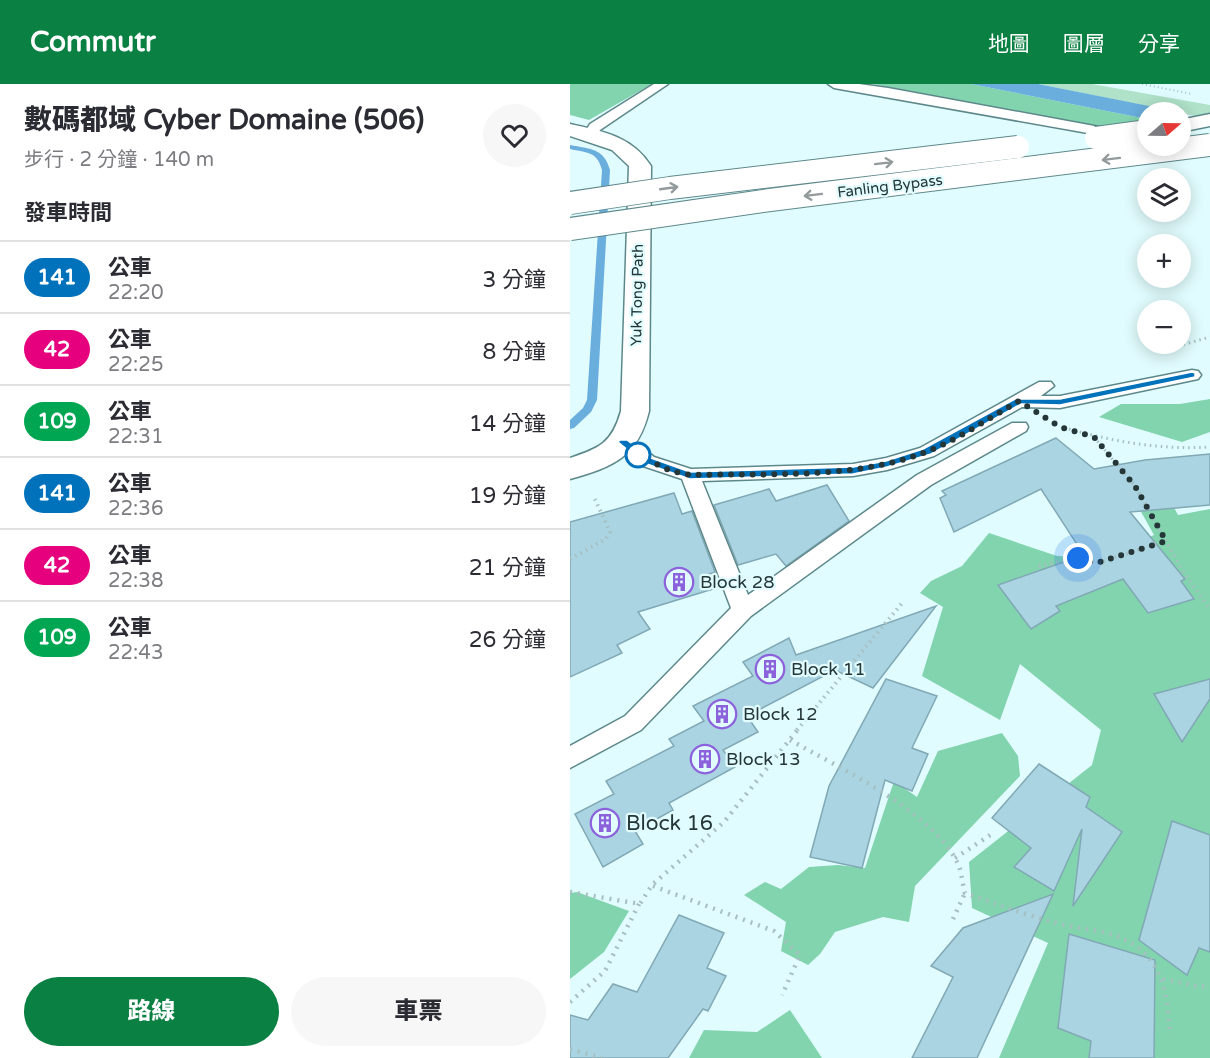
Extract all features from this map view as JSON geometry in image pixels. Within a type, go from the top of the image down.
[{"type":"main road","points":[[1191,124],[1210,120]]},
{"type":"main road","name":"Yuk Tong Path","points":[[580,132],[619,145],[637,158],[640,166],[635,411],[627,438],[623,442]]},
{"type":"main road","name":"Fanling Bypass","points":[[570,203],[758,177],[1137,134]]},
{"type":"main road","name":"Fanling Bypass","points":[[570,229],[770,200],[1210,145]]},
{"type":"main road","points":[[579,477],[623,442]]},
{"type":"lane","points":[[580,132],[595,127],[662,84]]},
{"type":"lane","points":[[834,84],[1137,133]]},
{"type":"lane","points":[[570,219],[639,216]]},
{"type":"lane","points":[[1019,401],[1060,402],[1192,375]]},
{"type":"lane","points":[[623,442],[647,461],[690,475],[853,470],[887,464],[927,452],[1045,386]]},
{"type":"lane","points":[[570,758],[633,723],[743,610],[924,480],[1019,427]]},
{"type":"lane","points":[[690,475],[743,610]]},
{"type":"path","points":[[1142,84],[1199,96]]},
{"type":"path","points":[[1019,401],[1060,427],[1094,437],[1175,450],[1210,447]]},
{"type":"path","points":[[1094,437],[1135,486],[1184,573],[1210,609]]},
{"type":"path","points":[[570,559],[606,539],[610,532],[579,477]]},
{"type":"path","points":[[1039,566],[1078,558],[1097,563],[1166,541]]},
{"type":"path","points":[[570,1002],[605,971],[652,885],[724,822],[903,602]]},
{"type":"path","points":[[789,740],[887,796],[937,835],[955,858],[965,893],[953,919]]},
{"type":"path","points":[[955,858],[995,832]]},
{"type":"path","points":[[652,885],[774,930],[800,955],[782,995]]},
{"type":"path","points":[[570,891],[640,904]]},
{"type":"path","points":[[965,893],[1060,924],[1110,933],[1136,945],[1154,961],[1163,979],[1167,992],[1170,1035]]},
{"type":"path","points":[[1163,979],[1200,987],[1210,986]]},
{"type":"path","points":[[570,1049],[602,1058]]},
{"type":"green space","points":[[570,84],[652,84],[589,120],[570,115]]},
{"type":"green space","points":[[873,84],[971,84],[1137,117],[1137,135]]},
{"type":"green space","points":[[1038,84],[1092,84],[1210,105],[1210,119],[1191,115],[1191,102],[1137,102],[1137,104]]},
{"type":"green space","points":[[1210,399],[1210,432],[1182,442],[1099,417],[1121,404],[1180,404]]},
{"type":"green space","points":[[1130,492],[1166,492],[1178,515],[1210,509],[1210,1058],[999,1058],[1048,943],[972,908],[969,862],[1092,765],[1101,730],[1020,664],[1000,720],[922,676],[943,607],[920,593],[931,581],[962,566],[989,533],[1057,556],[1100,558],[1154,535]]},
{"type":"green space","points":[[1002,733],[1018,756],[1020,776],[915,886],[909,922],[883,917],[835,932],[820,954],[808,965],[781,951],[786,922],[744,895],[765,882],[781,889],[809,867],[838,865],[865,868],[894,781],[917,797],[938,751]]},
{"type":"green space","points":[[577,892],[629,911],[604,952],[570,979],[570,893]]},
{"type":"green space","points":[[790,1010],[822,1058],[689,1058],[704,1030],[757,1032]]},
{"type":"water","points":[[971,84],[1038,84],[1137,104],[1137,117]]},
{"type":"building","points":[[1056,438],[1094,469],[1145,460],[1210,454],[1210,505],[1130,512],[1185,579],[1181,581],[1194,599],[1148,613],[1123,579],[1056,606],[1060,611],[1031,629],[998,585],[1084,555],[1041,489],[954,532],[940,498],[946,495],[942,491]]},
{"type":"building","points":[[827,485],[849,521],[786,566],[776,554],[738,565],[714,505],[769,489],[776,501]]},
{"type":"building","points":[[674,493],[682,514],[692,511],[715,572],[707,575],[713,589],[638,612],[650,629],[617,645],[622,653],[570,677],[570,522]]},
{"type":"building","points":[[936,606],[873,688],[835,670],[747,716],[758,732],[723,750],[735,767],[669,803],[673,810],[635,831],[643,844],[603,867],[575,814],[614,794],[606,781],[674,746],[669,739],[704,721],[693,706],[753,676],[743,662],[789,638],[796,655]]},
{"type":"building","points":[[886,679],[937,696],[912,748],[928,754],[912,791],[885,780],[862,868],[810,857],[829,786]]},
{"type":"building","points":[[1210,679],[1210,699],[1182,742],[1154,694]]},
{"type":"building","points":[[1039,764],[1090,797],[1086,807],[1122,832],[1073,906],[1082,829],[1054,891],[1014,867],[1031,848],[992,818]]},
{"type":"building","points":[[1172,821],[1210,835],[1210,952],[1199,948],[1187,975],[1139,940]]},
{"type":"building","points":[[1053,894],[977,1058],[912,1058],[953,977],[931,966],[963,928]]},
{"type":"building","points":[[679,915],[724,933],[707,968],[726,976],[708,1011],[703,1009],[668,1058],[570,1058],[570,1015],[588,1020],[613,984],[637,992]]},
{"type":"building","points":[[1069,934],[1155,960],[1154,1058],[1089,1058],[1091,1041],[1058,1028]]},
{"type":"waterway","points":[[570,147],[594,152],[603,159],[606,170],[592,400],[587,410],[570,426]]},
{"type":"bus line","name":"141","points":[[623,442],[647,461],[671,471],[690,475],[853,470],[887,464],[927,452],[1019,401],[1060,402],[1192,375]]},
{"type":"place","name":"Block 28","points":[[679,582]]},
{"type":"place","name":"Block 11","points":[[770,669]]},
{"type":"place","name":"Block 12","points":[[722,714]]},
{"type":"place","name":"Block 13","points":[[705,759]]},
{"type":"place","name":"Block 16","points":[[605,823]]},
{"type":"route","points":[[638,455],[671,471],[690,475],[853,470],[887,464],[927,452],[1019,401],[1060,427],[1094,437],[1135,486],[1166,541],[1097,563],[1078,558]]}]
